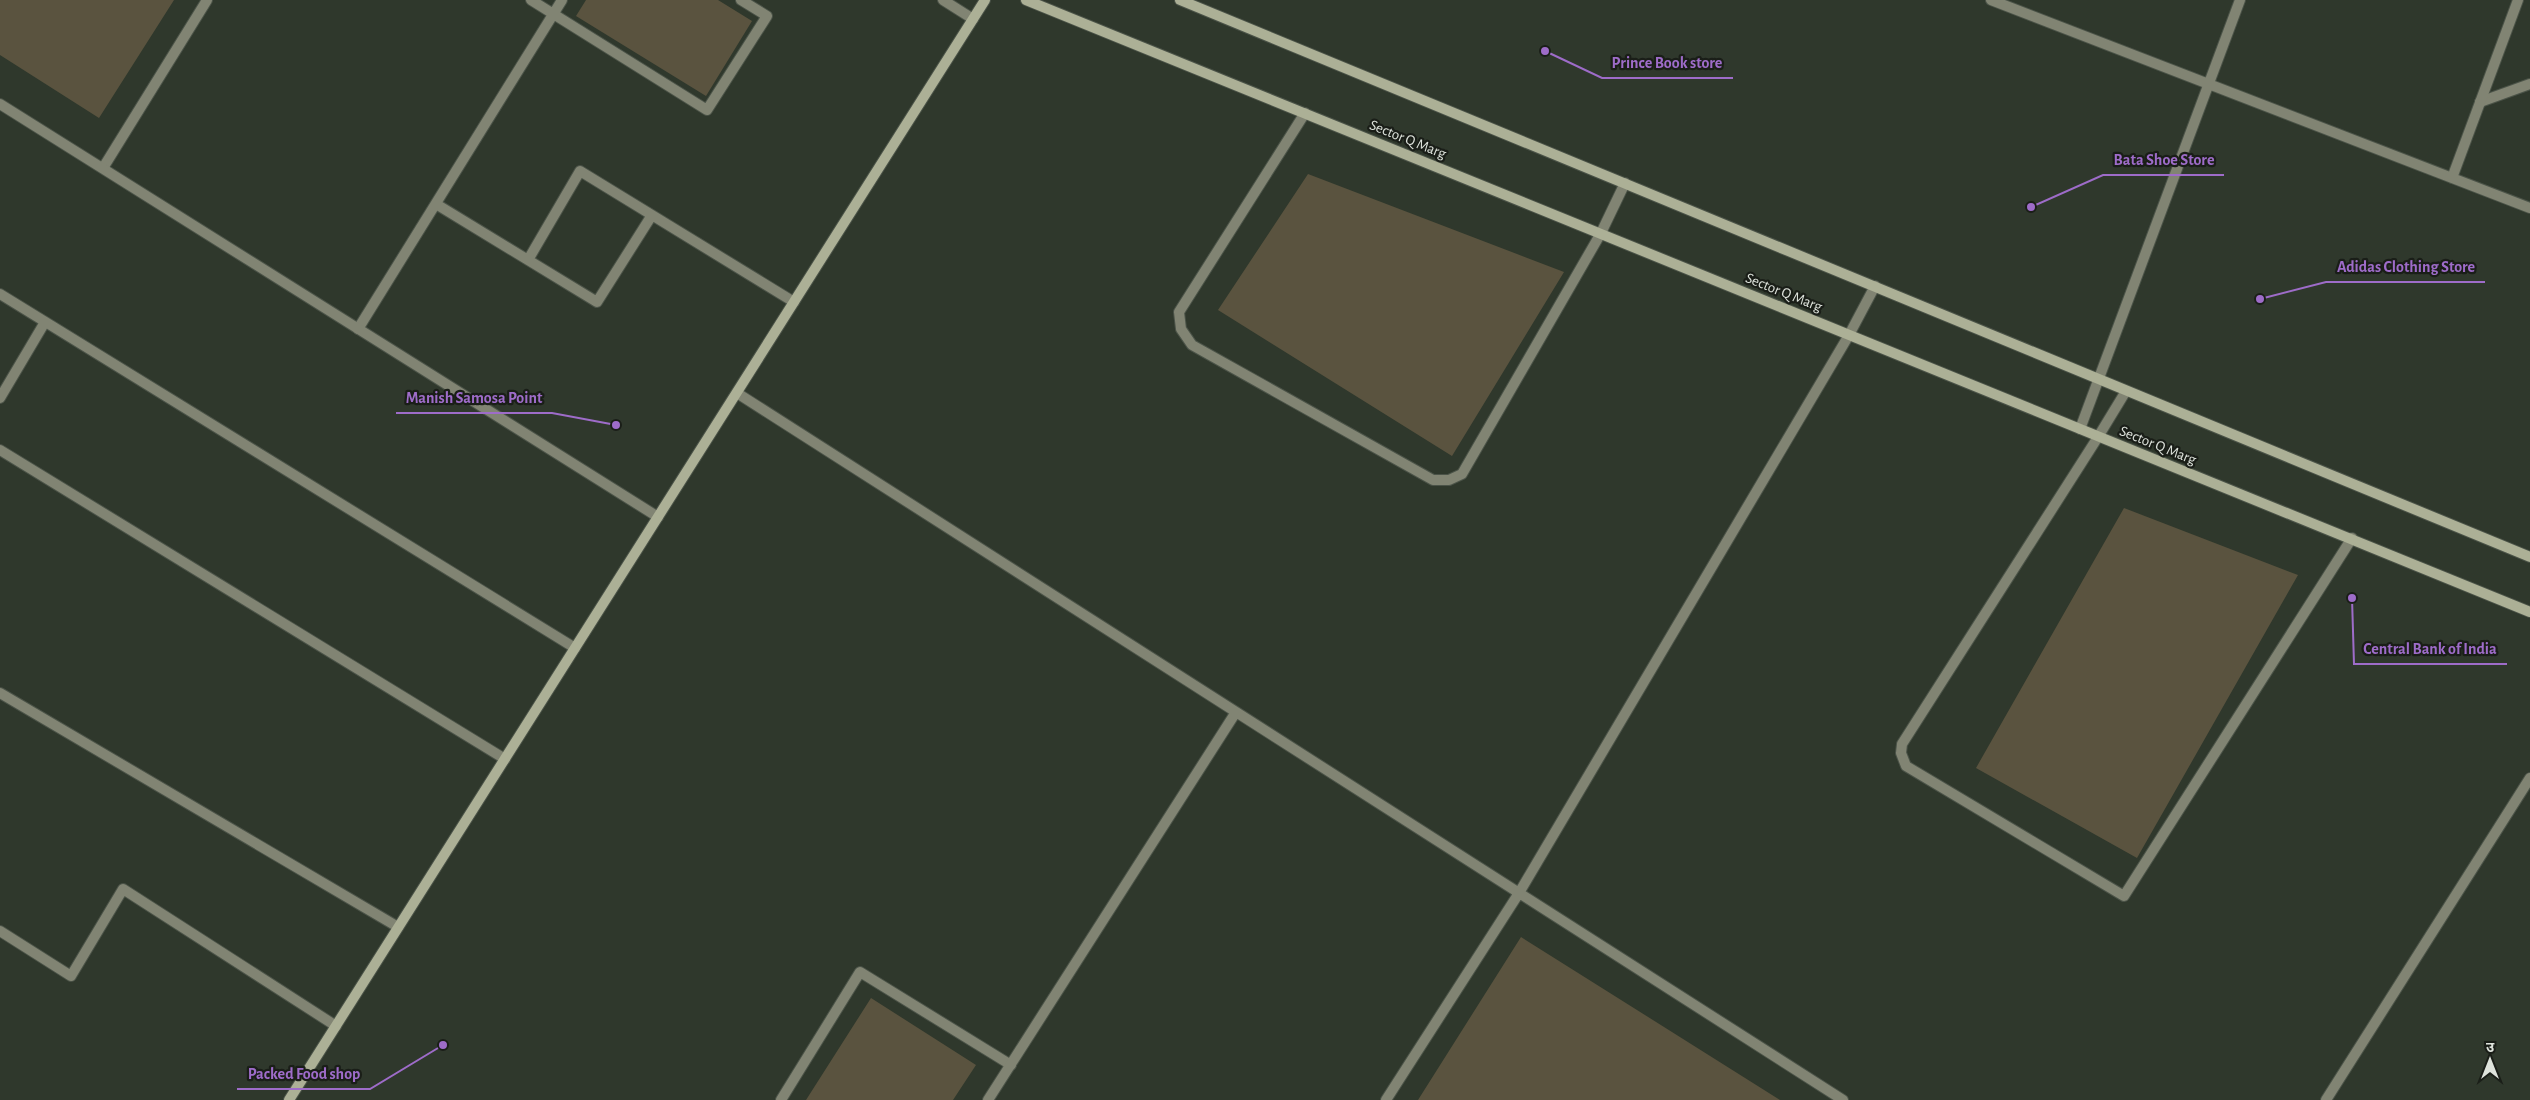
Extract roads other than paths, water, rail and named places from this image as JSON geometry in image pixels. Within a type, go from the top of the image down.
[{"type":"street","points":[[102,168],[207,0]]},
{"type":"street","points":[[531,0],[708,110],[767,16],[741,0]]},
{"type":"street","points":[[358,329],[562,0]]},
{"type":"street","points":[[943,0],[973,19]]},
{"type":"street","points":[[289,1100],[985,0]]},
{"type":"street","name":"Sector Q Marg","points":[[1026,0],[1043,3],[1305,113],[2530,612]]},
{"type":"street","points":[[1180,0],[2530,557]]},
{"type":"street","points":[[1991,0],[2530,208]]},
{"type":"street","points":[[2080,429],[2240,0]]},
{"type":"street","points":[[2452,178],[2518,0]]},
{"type":"street","points":[[2480,102],[2530,84]]},
{"type":"street","points":[[0,104],[658,517]]},
{"type":"street","points":[[1305,113],[1179,312],[1181,329],[1192,345],[1432,480],[1449,480],[1462,474],[1601,233],[1625,184]]},
{"type":"street","points":[[528,260],[580,171],[794,302]]},
{"type":"street","points":[[436,204],[597,302],[652,215]]},
{"type":"street","points":[[1386,1100],[1519,893],[1849,335],[1874,286]]},
{"type":"street","points":[[0,294],[575,648]]},
{"type":"street","points":[[0,398],[45,322]]},
{"type":"street","points":[[2126,390],[1902,744],[1900,752],[1906,766],[2124,896],[2352,538]]},
{"type":"street","points":[[737,393],[1843,1100]]},
{"type":"street","points":[[0,450],[505,759]]},
{"type":"street","points":[[0,693],[398,927]]},
{"type":"street","points":[[988,1100],[1236,712]]},
{"type":"street","points":[[2326,1100],[2530,778]]},
{"type":"street","points":[[0,930],[71,976],[123,889],[336,1026]]},
{"type":"street","points":[[780,1100],[860,972],[1011,1065]]},
{"type":"place","name":"Prince Book store","points":[[1545,51]]},
{"type":"place","name":"Bata Shoe Store","points":[[2031,207]]},
{"type":"place","name":"Adidas Clothing Store","points":[[2260,299]]},
{"type":"place","name":"Manish Samosa Point","points":[[616,425]]},
{"type":"place","name":"Central Bank of India","points":[[2352,598]]},
{"type":"place","name":"Packed Food shop","points":[[443,1045]]}]
